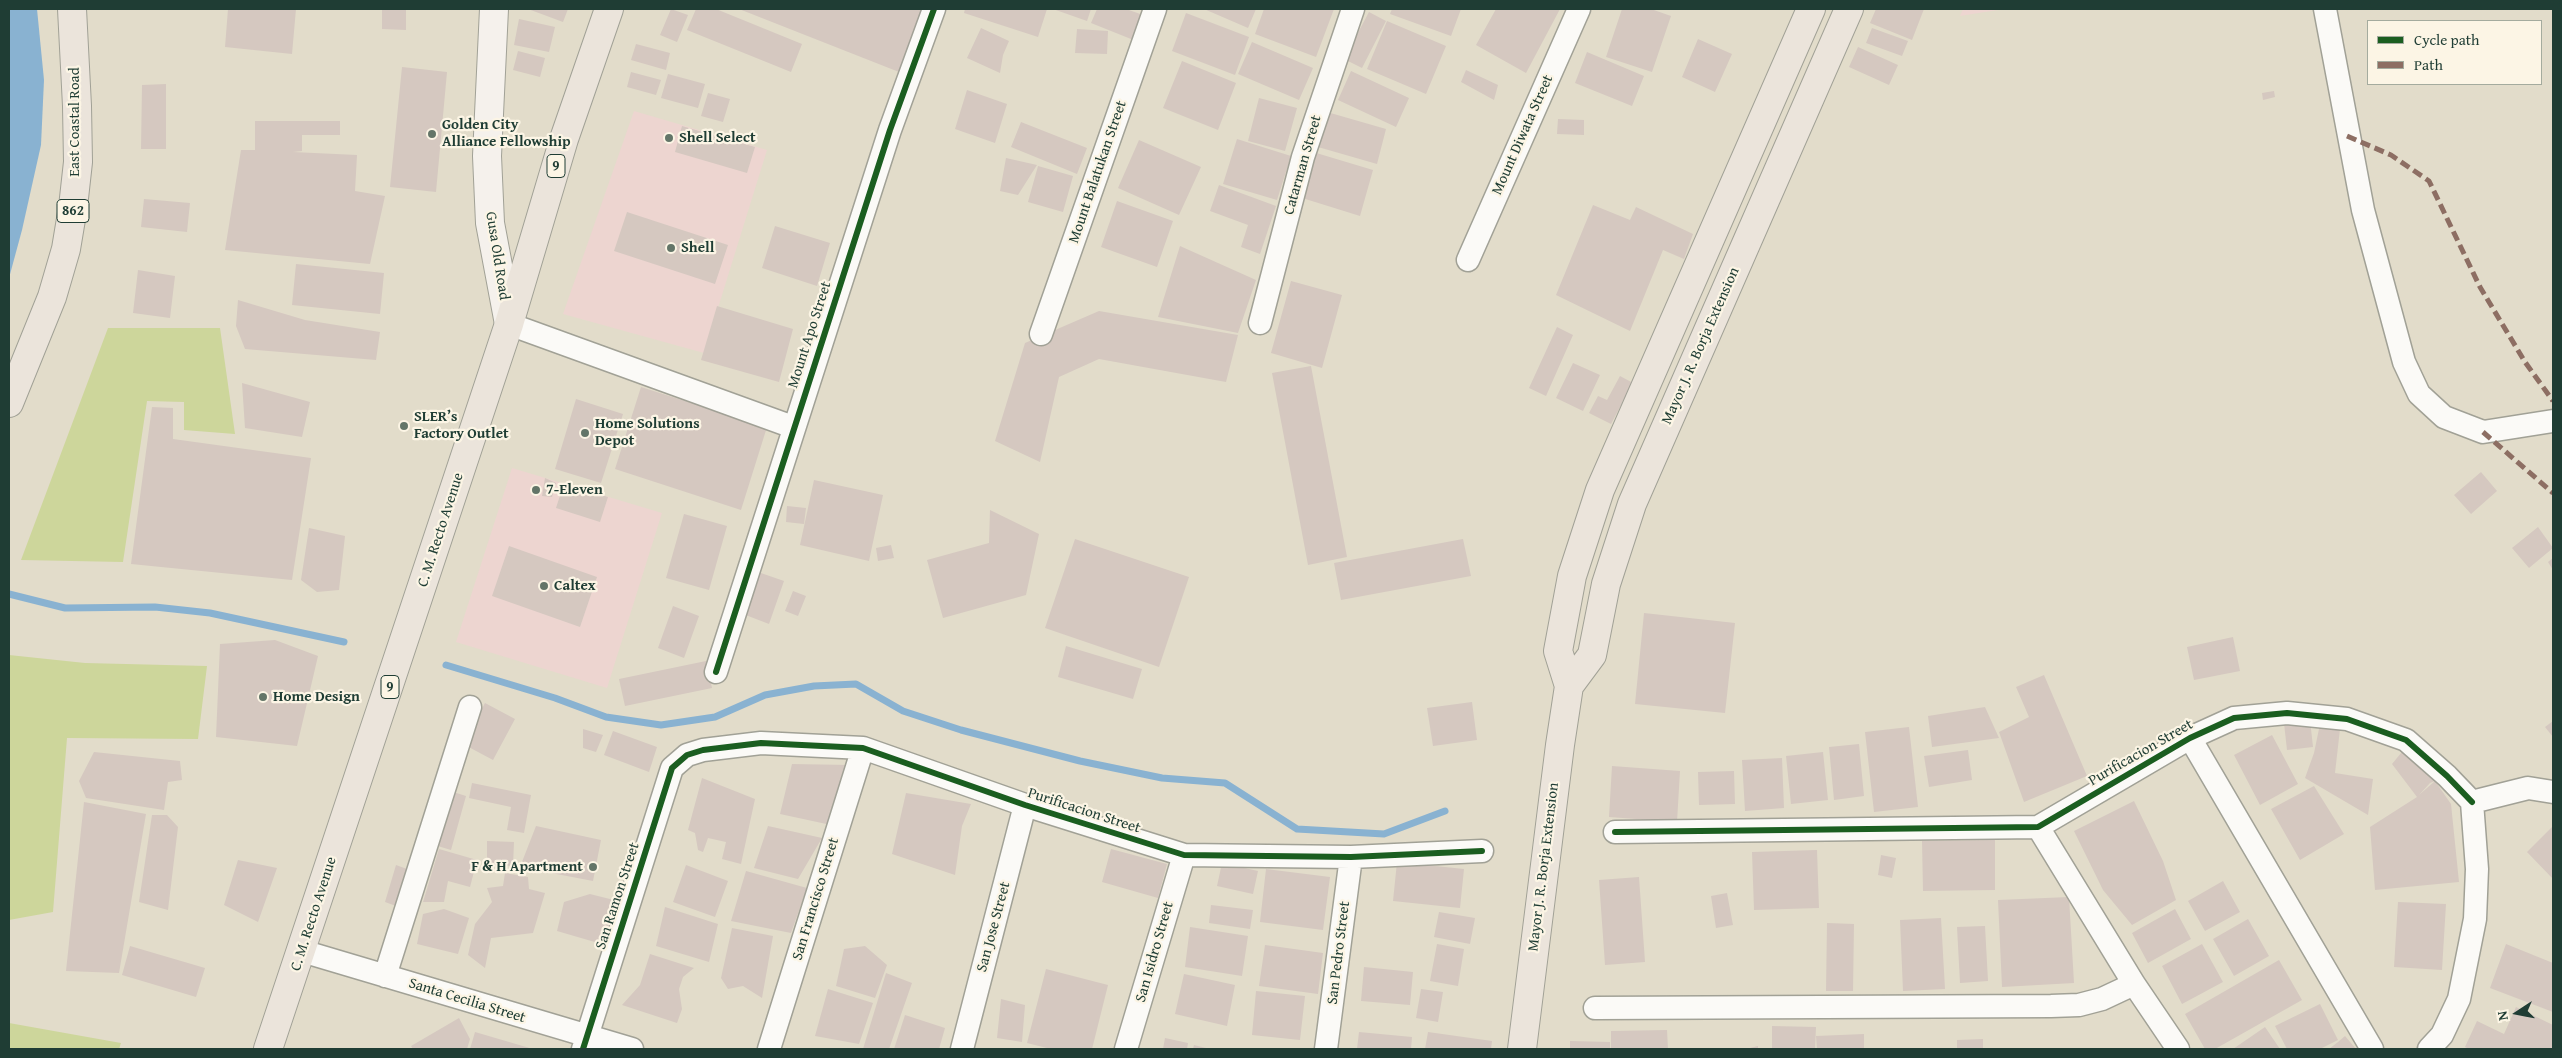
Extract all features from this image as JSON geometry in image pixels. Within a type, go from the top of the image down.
[{"type":"main road","name":"East Coastal Road","points":[[9,403],[52,297],[66,249],[73,207],[78,162],[78,115],[72,9]]},
{"type":"main road","name":"C. M. Recto Avenue","points":[[268,1049],[509,324],[564,139],[609,9]]},
{"type":"main road","name":"Mayor J. R. Borja Extension","points":[[1522,1049],[1569,686],[1558,651],[1572,576],[1600,490],[1810,9]]},
{"type":"main road","name":"Mayor J. R. Borja Extension","points":[[1569,686],[1592,655],[1606,584],[1632,504],[1849,9]]},
{"type":"main road","points":[[1793,46],[1827,58]]},
{"type":"main road","points":[[1680,307],[1712,321]]},
{"type":"street","name":"Gusa Old Road","points":[[494,9],[487,156],[490,223],[509,324]]},
{"type":"street","name":"Mount Apo Street","points":[[716,672],[793,427],[890,130],[934,9]]},
{"type":"street","name":"Mount Balatukan Street","points":[[1041,334],[1155,9]]},
{"type":"street","name":"Catarman Street","points":[[1260,323],[1303,157],[1353,9]]},
{"type":"street","name":"Mount Diwata Street","points":[[1468,260],[1579,9]]},
{"type":"street","points":[[2325,9],[2363,210],[2404,362],[2420,394],[2444,417],[2483,432],[2553,420]]},
{"type":"street","points":[[509,324],[793,427]]},
{"type":"street","points":[[385,976],[470,707]]},
{"type":"street","name":"Purificacion Street","points":[[2038,827],[2190,738],[2234,718],[2286,713],[2347,719],[2406,740],[2447,776],[2472,802]]},
{"type":"street","points":[[2190,738],[2372,1049]]},
{"type":"street","name":"Purificacion Street","points":[[687,755],[703,750],[762,743],[863,748],[1025,806],[1184,855],[1351,857],[1482,851]]},
{"type":"street","name":"San Francisco Street","points":[[769,1049],[863,748]]},
{"type":"street","name":"San Ramon Street","points":[[585,1043],[672,768],[687,755]]},
{"type":"street","points":[[2429,1049],[2442,1035],[2459,999],[2476,919],[2477,869],[2472,802],[2528,788],[2553,792]]},
{"type":"street","name":"San Jose Street","points":[[962,1049],[1025,806]]},
{"type":"street","points":[[1615,832],[2038,827],[2134,984],[2178,1049]]},
{"type":"street","name":"San Isidro Street","points":[[1126,1049],[1184,855]]},
{"type":"street","name":"San Pedro Street","points":[[1326,1049],[1351,857]]},
{"type":"street","name":"Santa Cecilia Street","points":[[302,951],[385,976],[585,1043],[632,1049]]},
{"type":"street","points":[[1596,1008],[2051,1006],[2079,1004],[2102,999],[2134,984]]},
{"type":"shaded area","points":[[1963,9],[2004,9],[1960,16]]},
{"type":"shaded area","points":[[634,111],[767,150],[704,353],[563,314]]},
{"type":"shaded area","points":[[512,468],[662,513],[607,688],[456,642]]},
{"type":"green space","points":[[108,328],[220,328],[235,434],[184,430],[184,402],[147,401],[123,562],[21,560]]},
{"type":"green space","points":[[9,655],[85,663],[207,666],[198,739],[67,738],[53,912],[9,920]]},
{"type":"green space","points":[[9,1023],[121,1043],[119,1049],[9,1049]]},
{"type":"water","points":[[9,9],[37,9],[44,80],[41,145],[9,278]]},
{"type":"building","points":[[228,9],[296,9],[292,54],[225,47]]},
{"type":"building","points":[[382,9],[406,9],[406,30],[382,29]]},
{"type":"building","points":[[528,9],[568,9],[563,22]]},
{"type":"building","points":[[671,9],[688,15],[677,42],[660,35]]},
{"type":"building","points":[[696,9],[716,9],[802,44],[791,72],[687,30]]},
{"type":"building","points":[[739,9],[924,9],[899,72]]},
{"type":"building","points":[[965,9],[1047,9],[1038,37],[964,13]]},
{"type":"building","points":[[1053,9],[1091,9],[1087,21]]},
{"type":"building","points":[[1097,9],[1126,9],[1146,16],[1136,41],[1091,23]]},
{"type":"building","points":[[1204,9],[1256,9],[1248,28]]},
{"type":"building","points":[[1264,9],[1334,9],[1316,57],[1255,34]]},
{"type":"building","points":[[1392,9],[1461,9],[1451,36],[1390,14]]},
{"type":"building","points":[[1496,9],[1560,9],[1526,73],[1476,45]]},
{"type":"building","points":[[1622,9],[1651,9],[1671,16],[1652,72],[1606,57]]},
{"type":"building","points":[[1876,9],[1924,9],[1912,40],[1870,23]]},
{"type":"building","points":[[1369,12],[1386,21],[1362,68],[1344,59]]},
{"type":"building","points":[[1186,13],[1249,37],[1235,75],[1172,51]]},
{"type":"building","points":[[519,19],[555,27],[549,52],[514,45]]},
{"type":"building","points":[[1387,21],[1446,46],[1426,94],[1367,69]]},
{"type":"building","points":[[981,28],[1009,41],[1003,55],[1000,73],[967,58]]},
{"type":"building","points":[[1872,28],[1908,41],[1902,56],[1866,43]]},
{"type":"building","points":[[1077,29],[1108,31],[1107,54],[1075,53]]},
{"type":"building","points":[[1698,39],[1732,54],[1715,92],[1682,77]]},
{"type":"building","points":[[1252,42],[1313,68],[1299,100],[1238,74]]},
{"type":"building","points":[[636,44],[670,53],[666,70],[631,60]]},
{"type":"building","points":[[1858,47],[1898,65],[1889,85],[1849,67]]},
{"type":"building","points":[[518,51],[545,58],[540,77],[513,70]]},
{"type":"building","points":[[1587,52],[1644,76],[1632,106],[1575,83]]},
{"type":"building","points":[[1182,61],[1236,83],[1218,130],[1163,108]]},
{"type":"building","points":[[402,67],[447,72],[436,192],[390,187]]},
{"type":"building","points":[[1466,70],[1498,85],[1494,100],[1461,82]]},
{"type":"building","points":[[1351,71],[1409,98],[1396,127],[1338,100]]},
{"type":"building","points":[[631,72],[661,80],[656,95],[627,87]]},
{"type":"building","points":[[668,74],[705,84],[698,108],[661,98]]},
{"type":"building","points":[[166,84],[166,149],[141,149],[142,85]]},
{"type":"building","points":[[967,90],[1007,104],[995,143],[955,129]]},
{"type":"building","points":[[2274,91],[2275,97],[2263,100],[2262,93]]},
{"type":"building","points":[[708,93],[730,99],[723,122],[701,116]]},
{"type":"building","points":[[1259,98],[1297,108],[1285,151],[1248,141]]},
{"type":"building","points":[[1327,112],[1386,129],[1377,164],[1318,147]]},
{"type":"building","points":[[1558,119],[1584,120],[1584,135],[1557,134]]},
{"type":"building","points":[[255,121],[340,121],[340,135],[302,135],[302,151],[293,152],[357,155],[355,191],[385,196],[370,264],[225,250],[241,150],[255,150]]},
{"type":"building","points":[[1021,122],[1087,148],[1077,174],[1011,147]]},
{"type":"building","points":[[682,126],[755,147],[747,173],[675,152]]},
{"type":"building","points":[[1237,139],[1291,156],[1277,200],[1223,184]]},
{"type":"building","points":[[1139,140],[1201,167],[1179,215],[1118,188]]},
{"type":"building","points":[[1313,152],[1373,170],[1360,216],[1299,197]]},
{"type":"building","points":[[1006,158],[1037,165],[1018,195],[1000,191]]},
{"type":"building","points":[[1038,166],[1073,176],[1063,212],[1028,202]]},
{"type":"building","points":[[1219,185],[1276,206],[1260,254],[1241,247],[1248,225],[1210,211]]},
{"type":"building","points":[[144,199],[190,203],[187,232],[141,227]]},
{"type":"building","points":[[1117,201],[1173,221],[1157,267],[1101,247]]},
{"type":"building","points":[[1593,205],[1630,220],[1636,207],[1693,234],[1684,259],[1663,250],[1630,331],[1556,295]]},
{"type":"building","name":"Shell","points":[[627,212],[728,245],[715,284],[614,251]]},
{"type":"building","points":[[775,226],[830,243],[817,286],[762,268]]},
{"type":"building","points":[[1180,246],[1256,280],[1238,333],[1158,317]]},
{"type":"building","points":[[296,264],[384,273],[380,314],[292,305]]},
{"type":"building","points":[[138,270],[175,276],[170,318],[133,313]]},
{"type":"building","points":[[1291,281],[1342,295],[1322,368],[1271,353]]},
{"type":"building","points":[[238,300],[305,320],[380,332],[376,360],[245,349],[236,326]]},
{"type":"building","points":[[717,306],[793,329],[779,382],[701,360]]},
{"type":"building","points":[[1099,311],[1238,335],[1226,382],[1099,359],[1059,377],[1040,462],[995,441],[1025,343]]},
{"type":"building","points":[[1557,327],[1573,335],[1546,396],[1529,388]]},
{"type":"building","points":[[1573,363],[1600,375],[1583,411],[1556,398]]},
{"type":"building","points":[[1311,366],[1347,557],[1308,565],[1272,373]]},
{"type":"building","points":[[1620,376],[1633,383],[1611,424],[1589,413],[1598,396],[1607,400]]},
{"type":"building","points":[[242,383],[310,402],[302,437],[245,428]]},
{"type":"building","points":[[641,387],[767,427],[741,510],[615,469]]},
{"type":"building","points":[[576,399],[623,414],[601,483],[555,469]]},
{"type":"building","points":[[152,407],[173,408],[173,439],[311,458],[292,580],[131,564]]},
{"type":"building","points":[[2481,472],[2497,491],[2471,514],[2454,495]]},
{"type":"building","points":[[545,478],[556,483],[552,497],[542,496]]},
{"type":"building","points":[[814,480],[883,495],[869,561],[800,545]]},
{"type":"building","points":[[564,483],[608,497],[600,522],[556,508]]},
{"type":"building","points":[[787,506],[806,508],[804,524],[786,522]]},
{"type":"building","points":[[990,510],[1039,534],[1026,595],[943,618],[927,560],[989,543]]},
{"type":"building","points":[[684,514],[727,526],[709,590],[666,578]]},
{"type":"building","points":[[2538,527],[2553,548],[2529,568],[2512,548]]},
{"type":"building","points":[[309,528],[345,536],[339,590],[317,592],[301,580]]},
{"type":"building","points":[[1075,539],[1189,577],[1159,667],[1045,628]]},
{"type":"building","points":[[1463,539],[1471,576],[1341,600],[1334,563]]},
{"type":"building","points":[[891,545],[894,558],[878,561],[876,548]]},
{"type":"building","name":"Caltex","points":[[509,546],[597,577],[580,627],[492,596]]},
{"type":"building","points":[[2553,558],[2553,570],[2548,562]]},
{"type":"building","points":[[758,572],[784,581],[769,624],[743,614]]},
{"type":"building","points":[[793,591],[806,596],[798,616],[785,611]]},
{"type":"building","points":[[673,606],[699,616],[684,658],[658,648]]},
{"type":"building","points":[[1644,613],[1735,623],[1725,713],[1635,704]]},
{"type":"building","points":[[2233,637],[2240,671],[2194,680],[2187,647]]},
{"type":"building","name":"Home Design","points":[[275,640],[318,656],[297,746],[216,737],[220,644]]},
{"type":"building","points":[[1066,646],[1142,669],[1133,699],[1058,677]]},
{"type":"building","points":[[706,661],[712,688],[625,706],[619,679]]},
{"type":"building","points":[[2044,675],[2087,776],[2024,802],[1999,732],[2029,717],[2016,687]]},
{"type":"building","points":[[1472,702],[1477,740],[1433,746],[1427,708]]},
{"type":"building","points":[[485,703],[515,719],[493,760],[463,744]]},
{"type":"building","points":[[1985,707],[1999,738],[1932,747],[1928,716]]},
{"type":"building","points":[[2310,720],[2313,747],[2287,750],[2284,723]]},
{"type":"building","points":[[2553,721],[2553,737],[2545,727]]},
{"type":"building","points":[[2320,724],[2340,729],[2335,773],[2373,779],[2368,815],[2305,778],[2314,753]]},
{"type":"building","points":[[1909,727],[1918,807],[1874,812],[1865,732]]},
{"type":"building","points":[[583,729],[603,735],[596,752],[583,748]]},
{"type":"building","points":[[613,731],[657,747],[649,772],[604,755]]},
{"type":"building","points":[[2272,735],[2298,784],[2260,805],[2234,755]]},
{"type":"building","points":[[1859,744],[1864,796],[1834,800],[1829,747]]},
{"type":"building","points":[[2406,747],[2444,777],[2430,783],[2419,795],[2435,781],[2451,804],[2459,882],[2375,890],[2370,827],[2417,797],[2392,764]]},
{"type":"building","points":[[1968,750],[1972,780],[1929,787],[1924,756]]},
{"type":"building","points":[[94,752],[180,761],[182,780],[168,782],[164,810],[86,798],[79,781]]},
{"type":"building","points":[[1823,752],[1828,800],[1791,804],[1786,756]]},
{"type":"building","points":[[1782,758],[1784,808],[1745,811],[1742,760]]},
{"type":"building","points":[[792,764],[849,765],[831,825],[780,814]]},
{"type":"building","points":[[1612,766],[1680,771],[1677,822],[1609,817]]},
{"type":"building","points":[[1734,771],[1735,804],[1699,805],[1698,772]]},
{"type":"building","points":[[702,778],[755,799],[741,864],[722,859],[726,842],[708,838],[703,852],[698,850],[695,833],[688,830]]},
{"type":"building","points":[[472,783],[531,795],[524,833],[507,830],[511,807],[469,798]]},
{"type":"building","points":[[2314,786],[2344,834],[2300,860],[2271,809]]},
{"type":"building","points":[[447,790],[466,796],[451,850],[431,844]]},
{"type":"building","points":[[906,793],[971,804],[962,826],[955,875],[892,854]]},
{"type":"building","points":[[2134,801],[2163,861],[2176,900],[2132,925],[2103,890],[2074,831]]},
{"type":"building","points":[[84,802],[146,814],[119,973],[66,971]]},
{"type":"building","points":[[152,815],[167,815],[178,827],[168,910],[139,902]]},
{"type":"building","points":[[536,826],[601,840],[593,881],[520,867]]},
{"type":"building","points":[[768,826],[822,838],[798,879],[754,868]]},
{"type":"building","points":[[2553,826],[2553,879],[2527,852]]},
{"type":"building","points":[[1995,840],[1995,890],[1923,891],[1922,841]]},
{"type":"building","points":[[487,841],[514,842],[513,866],[487,865]]},
{"type":"building","points":[[439,849],[477,860],[470,887],[448,881],[444,902],[423,902]]},
{"type":"building","points":[[1111,849],[1167,864],[1158,898],[1102,882]]},
{"type":"building","points":[[1817,850],[1819,908],[1754,910],[1752,852]]},
{"type":"building","points":[[1881,855],[1896,858],[1892,878],[1878,875]]},
{"type":"building","points":[[238,860],[277,868],[258,922],[224,905]]},
{"type":"building","points":[[1397,862],[1464,869],[1460,908],[1393,901]]},
{"type":"building","points":[[1222,863],[1258,871],[1253,894],[1217,886]]},
{"type":"building","points":[[396,865],[407,869],[396,906],[385,902]]},
{"type":"building","points":[[686,865],[728,881],[715,917],[673,902]]},
{"type":"building","points":[[1266,869],[1330,877],[1323,930],[1260,922]]},
{"type":"building","points":[[746,871],[807,888],[791,933],[731,921]]},
{"type":"building","points":[[505,873],[528,877],[529,889],[545,893],[533,933],[491,938],[485,968],[468,955],[475,924],[492,902],[487,888],[503,886]]},
{"type":"building","points":[[1639,877],[1645,962],[1605,965],[1599,880]]},
{"type":"building","points":[[2223,881],[2240,912],[2205,931],[2188,901]]},
{"type":"building","points":[[1727,893],[1733,925],[1716,928],[1711,896]]},
{"type":"building","points":[[590,894],[618,901],[605,945],[557,931],[564,902]]},
{"type":"building","points":[[2069,897],[2074,983],[2002,987],[1998,900]]},
{"type":"building","points":[[2398,902],[2446,904],[2442,970],[2394,967]]},
{"type":"building","points":[[1211,905],[1253,910],[1250,929],[1209,923]]},
{"type":"building","points":[[665,907],[718,924],[709,962],[656,946]]},
{"type":"building","points":[[444,909],[469,918],[458,954],[417,944],[423,914]]},
{"type":"building","points":[[2175,909],[2191,939],[2148,963],[2132,933]]},
{"type":"building","points":[[1439,912],[1475,918],[1470,944],[1434,937]]},
{"type":"building","points":[[1941,918],[1945,989],[1903,991],[1900,920]]},
{"type":"building","points":[[2248,919],[2269,956],[2234,976],[2213,939]]},
{"type":"building","points":[[1827,923],[1854,924],[1853,991],[1826,991]]},
{"type":"building","points":[[1985,926],[1988,981],[1960,983],[1957,927]]},
{"type":"building","points":[[1190,927],[1248,936],[1242,976],[1185,967]]},
{"type":"building","points":[[732,928],[773,936],[762,998],[743,986],[728,989],[721,978]]},
{"type":"building","points":[[1437,944],[1464,949],[1458,986],[1430,981]]},
{"type":"building","points":[[2202,944],[2223,982],[2182,1004],[2162,966]]},
{"type":"building","points":[[2506,944],[2553,963],[2553,1012],[2490,988]]},
{"type":"building","points":[[1265,945],[1323,953],[1318,994],[1259,986]]},
{"type":"building","points":[[130,946],[205,968],[196,997],[122,975]]},
{"type":"building","points":[[865,946],[887,965],[875,998],[836,986],[844,949]]},
{"type":"building","points":[[650,954],[694,968],[683,977],[679,989],[682,1009],[677,1023],[622,1005],[640,985]]},
{"type":"building","points":[[2279,960],[2302,1000],[2215,1049],[2205,1049],[2185,1014]]},
{"type":"building","points":[[1364,967],[1413,972],[1410,1005],[1361,1001]]},
{"type":"building","points":[[1046,969],[1108,985],[1092,1049],[1051,1049],[1027,1043]]},
{"type":"building","points":[[886,973],[912,983],[889,1049],[863,1049]]},
{"type":"building","points":[[1184,974],[1235,985],[1227,1026],[1175,1014]]},
{"type":"building","points":[[828,989],[873,1003],[859,1044],[815,1036]]},
{"type":"building","points":[[1421,989],[1443,992],[1438,1022],[1416,1018]]},
{"type":"building","points":[[1256,991],[1305,996],[1300,1040],[1252,1035]]},
{"type":"building","points":[[1001,999],[1025,1005],[1022,1042],[997,1038]]},
{"type":"building","points":[[2320,1004],[2338,1040],[2320,1049],[2287,1049],[2275,1026]]},
{"type":"building","points":[[2516,1007],[2553,1025],[2553,1049],[2469,1049],[2465,1047],[2477,1021],[2504,1034]]},
{"type":"building","points":[[905,1015],[945,1028],[939,1049],[894,1049]]},
{"type":"building","points":[[459,1018],[470,1039],[467,1049],[413,1049],[411,1046]]},
{"type":"building","points":[[1772,1026],[1816,1027],[1815,1049],[1772,1049]]},
{"type":"building","points":[[2265,1027],[2280,1049],[2233,1049]]},
{"type":"building","points":[[1667,1030],[1668,1049],[1611,1049],[1611,1031]]},
{"type":"building","points":[[475,1032],[533,1049],[470,1049]]},
{"type":"building","points":[[1359,1032],[1412,1037],[1411,1049],[1357,1049]]},
{"type":"building","points":[[1428,1032],[1492,1041],[1491,1049],[1425,1049]]},
{"type":"building","points":[[1864,1034],[1864,1049],[1817,1049],[1816,1036]]},
{"type":"building","points":[[2345,1036],[2356,1049],[2329,1049],[2338,1042]]},
{"type":"building","points":[[1165,1038],[1188,1043],[1187,1049],[1163,1049]]},
{"type":"building","points":[[1983,1039],[1983,1049],[1957,1049],[1957,1040]]},
{"type":"building","points":[[1570,1041],[1610,1042],[1610,1049],[1570,1049]]},
{"type":"building","points":[[1194,1045],[1210,1049],[1193,1049]]},
{"type":"building","points":[[1758,1046],[1758,1049],[1746,1049]]},
{"type":"waterway","points":[[9,594],[65,608],[155,607],[210,613],[344,642]]},
{"type":"waterway","points":[[446,665],[555,698],[606,717],[661,725],[715,717],[765,695],[814,686],[856,684],[903,711],[961,730],[1080,761],[1162,778],[1225,783],[1297,829],[1384,834],[1445,811]]},
{"type":"marked path","points":[[2347,136],[2391,155],[2429,181],[2480,287],[2525,362],[2553,401]]},
{"type":"marked path","points":[[2483,432],[2553,493]]},
{"type":"cycle path","points":[[716,672],[890,130],[934,9]]},
{"type":"cycle path","points":[[1615,832],[2038,827],[2190,738],[2234,718],[2287,713],[2347,719],[2406,740],[2447,776],[2472,802]]},
{"type":"cycle path","points":[[583,1049],[672,768],[687,755],[703,750],[761,743],[863,748],[1025,805],[1184,855],[1351,857],[1482,851]]},
{"type":"place","name":"Golden City Alliance Fellowship","points":[[432,134]]},
{"type":"place","name":"Shell Select","points":[[669,138]]},
{"type":"place","name":"Shell","points":[[671,248]]},
{"type":"place","name":"SLER’s Factory Outlet","points":[[404,426]]},
{"type":"place","name":"Home Solutions Depot","points":[[585,433]]},
{"type":"place","name":"7-Eleven","points":[[536,490]]},
{"type":"place","name":"Caltex","points":[[544,586]]},
{"type":"place","name":"Home Design","points":[[263,697]]},
{"type":"place","name":"F & H Apartment","points":[[593,867]]}]
